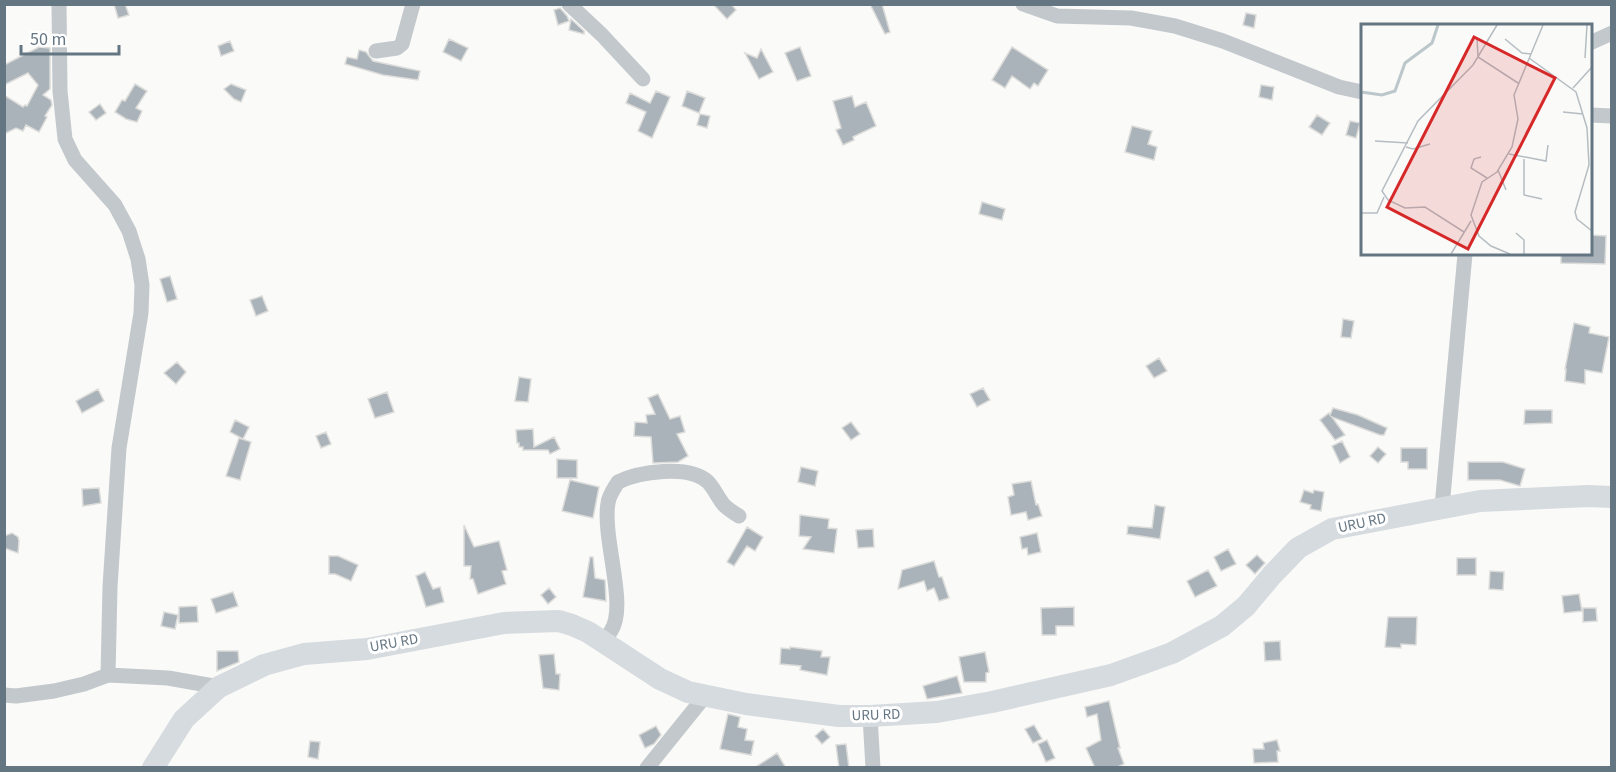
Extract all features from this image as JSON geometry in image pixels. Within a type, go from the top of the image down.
[{"type":"street","points":[[58,4],[60,91],[65,139],[75,160],[115,205],[129,231],[138,259],[142,285],[141,314],[119,448],[110,587],[108,675]]},
{"type":"street","points":[[376,51],[397,48],[402,44],[413,4]]},
{"type":"street","points":[[569,4],[643,79]]},
{"type":"street","points":[[1023,4],[1057,16],[1131,18],[1175,26],[1233,45],[1339,87],[1361,92]]},
{"type":"street","points":[[1592,42],[1611,33]]},
{"type":"street","points":[[1592,115],[1611,116]]},
{"type":"street","points":[[1442,507],[1465,255]]},
{"type":"street","points":[[601,640],[611,633],[617,614],[608,545],[607,517],[610,495],[618,482],[642,474],[677,471],[696,475],[707,481],[725,506],[739,516]]},
{"type":"street","name":"URU RD","points":[[153,768],[184,719],[219,687],[264,665],[304,654],[367,648],[504,623],[559,621],[588,632],[660,679],[688,692],[705,696],[746,704],[839,716],[948,710],[1111,675],[1172,653],[1222,626],[1246,606],[1298,548],[1332,529],[1480,501],[1611,497]]},
{"type":"street","points":[[4,695],[16,696],[54,691],[84,684],[108,675],[168,678],[219,687]]},
{"type":"street","points":[[647,768],[705,696]]},
{"type":"street","points":[[870,716],[873,768]]},
{"type":"building","points":[[114,4],[125,4],[129,15],[118,18]]},
{"type":"building","points":[[713,4],[731,4],[736,10],[727,19]]},
{"type":"building","points":[[870,4],[882,4],[890,32],[885,34]]},
{"type":"building","points":[[560,8],[569,21],[558,25],[554,10]]},
{"type":"building","points":[[1246,13],[1256,15],[1254,28],[1243,25]]},
{"type":"building","points":[[571,19],[584,31],[584,34],[569,30]]},
{"type":"building","points":[[449,39],[468,48],[461,61],[443,52]]},
{"type":"building","points":[[230,41],[234,51],[221,56],[218,46]]},
{"type":"building","points":[[39,47],[50,48],[50,89],[43,95],[51,100],[52,105],[39,132],[26,125],[23,131],[16,128],[4,134],[4,95],[23,107],[27,106],[38,85],[28,73],[4,85],[4,65]]},
{"type":"building","points":[[800,47],[811,76],[797,81],[785,53]]},
{"type":"building","points":[[1012,47],[1048,70],[1038,86],[1034,83],[1030,89],[1012,76],[1005,88],[992,80]]},
{"type":"building","points":[[761,49],[773,72],[759,79],[745,53],[757,58]]},
{"type":"building","points":[[359,50],[366,52],[373,61],[420,71],[418,80],[383,75],[345,64],[347,57],[357,59]]},
{"type":"building","points":[[135,84],[147,91],[136,108],[142,111],[137,122],[126,119],[115,112]]},
{"type":"building","points":[[231,84],[246,90],[241,102],[234,99],[224,89]]},
{"type":"building","points":[[1261,85],[1274,87],[1272,100],[1259,97]]},
{"type":"building","points":[[656,91],[670,97],[652,138],[638,131],[646,112],[626,103],[630,93],[650,103]]},
{"type":"building","points":[[687,91],[705,98],[699,113],[682,106]]},
{"type":"building","points":[[852,96],[855,107],[866,102],[876,126],[853,137],[854,140],[843,145],[836,130],[841,128],[833,101]]},
{"type":"building","points":[[100,104],[106,113],[96,120],[89,112]]},
{"type":"building","points":[[700,114],[710,116],[707,128],[697,125]]},
{"type":"building","points":[[1317,115],[1330,123],[1322,135],[1309,127]]},
{"type":"building","points":[[1350,121],[1360,123],[1356,138],[1346,135]]},
{"type":"building","points":[[1132,126],[1152,131],[1148,144],[1157,147],[1154,160],[1125,152]]},
{"type":"building","points":[[982,202],[1005,209],[1002,220],[979,214]]},
{"type":"building","points":[[1592,235],[1606,236],[1605,264],[1561,263],[1561,255],[1592,255]]},
{"type":"building","points":[[170,276],[177,299],[167,302],[160,279]]},
{"type":"building","points":[[262,296],[268,311],[256,316],[250,300]]},
{"type":"building","points":[[1343,319],[1354,321],[1351,338],[1341,337]]},
{"type":"building","points":[[1574,323],[1590,327],[1589,333],[1609,337],[1602,373],[1585,370],[1585,384],[1565,381],[1565,369]]},
{"type":"building","points":[[1159,358],[1167,371],[1154,378],[1146,366]]},
{"type":"building","points":[[177,362],[186,372],[176,384],[164,373]]},
{"type":"building","points":[[519,377],[531,379],[528,402],[515,401]]},
{"type":"building","points":[[983,388],[990,400],[977,407],[970,394]]},
{"type":"building","points":[[98,389],[104,401],[82,413],[76,401]]},
{"type":"building","points":[[387,392],[394,412],[375,418],[368,399]]},
{"type":"building","points":[[658,394],[670,419],[680,416],[685,432],[677,434],[688,456],[678,462],[653,463],[651,437],[634,436],[635,422],[647,423],[646,415],[655,414],[648,398]]},
{"type":"building","points":[[1333,408],[1358,415],[1387,428],[1384,435],[1332,417],[1345,435],[1335,440],[1320,420],[1329,413],[1330,415]]},
{"type":"building","points":[[1525,410],[1552,410],[1552,423],[1524,424]]},
{"type":"building","points":[[235,420],[249,427],[243,439],[230,432]]},
{"type":"building","points":[[851,422],[860,434],[851,440],[842,428]]},
{"type":"building","points":[[533,429],[534,447],[554,437],[560,449],[550,454],[548,450],[523,450],[523,447],[519,447],[517,443],[516,430]]},
{"type":"building","points":[[326,432],[331,444],[321,448],[316,436]]},
{"type":"building","points":[[239,438],[251,442],[240,480],[226,476]]},
{"type":"building","points":[[1342,441],[1350,457],[1340,463],[1332,446]]},
{"type":"building","points":[[1378,447],[1386,454],[1378,463],[1370,456]]},
{"type":"building","points":[[1401,448],[1427,448],[1427,469],[1408,469],[1408,462],[1401,462]]},
{"type":"building","points":[[557,459],[577,460],[577,478],[557,478]]},
{"type":"building","points":[[1468,462],[1503,462],[1525,469],[1520,486],[1500,480],[1468,480]]},
{"type":"building","points":[[801,467],[818,471],[815,486],[798,482]]},
{"type":"building","points":[[570,480],[599,487],[593,518],[562,511]]},
{"type":"building","points":[[1031,481],[1036,505],[1038,504],[1042,516],[1028,520],[1026,512],[1011,515],[1008,497],[1014,495],[1012,484]]},
{"type":"building","points":[[99,488],[101,503],[83,506],[82,489]]},
{"type":"building","points":[[1304,490],[1313,493],[1314,490],[1324,492],[1321,511],[1310,509],[1311,505],[1300,502]]},
{"type":"building","points":[[1155,505],[1165,507],[1160,539],[1127,534],[1128,526],[1152,528]]},
{"type":"building","points":[[800,515],[829,519],[828,528],[837,529],[834,553],[803,549],[811,537],[799,536]]},
{"type":"building","points":[[464,525],[474,547],[499,541],[507,570],[502,571],[506,584],[478,594],[473,579],[470,579],[471,566],[464,566]]},
{"type":"building","points":[[747,527],[763,537],[755,551],[747,546],[734,566],[727,562]]},
{"type":"building","points":[[873,529],[874,547],[858,548],[856,530]]},
{"type":"building","points":[[12,533],[18,537],[18,553],[4,548],[4,536]]},
{"type":"building","points":[[1037,533],[1041,552],[1028,555],[1027,548],[1022,549],[1020,537]]},
{"type":"building","points":[[1228,549],[1236,564],[1221,571],[1214,557]]},
{"type":"building","points":[[1257,555],[1265,563],[1255,574],[1246,565]]},
{"type":"building","points":[[329,556],[338,556],[358,565],[351,581],[335,574],[329,574]]},
{"type":"building","points":[[590,557],[593,557],[595,578],[605,580],[606,601],[583,597]]},
{"type":"building","points":[[1457,558],[1476,558],[1476,575],[1457,575]]},
{"type":"building","points":[[934,561],[949,598],[939,601],[934,588],[927,591],[924,581],[898,589],[902,570]]},
{"type":"building","points":[[1208,570],[1217,586],[1195,597],[1187,581]]},
{"type":"building","points":[[1490,571],[1504,572],[1503,590],[1489,589]]},
{"type":"building","points":[[425,572],[433,589],[440,587],[444,602],[426,607],[416,576]]},
{"type":"building","points":[[549,588],[556,597],[548,604],[541,595]]},
{"type":"building","points":[[233,592],[238,606],[216,613],[211,599]]},
{"type":"building","points":[[1579,594],[1582,611],[1564,613],[1562,596]]},
{"type":"building","points":[[197,606],[198,622],[179,623],[179,607]]},
{"type":"building","points":[[1074,607],[1074,626],[1056,626],[1056,635],[1042,635],[1041,608]]},
{"type":"building","points":[[1583,608],[1596,608],[1597,621],[1583,622]]},
{"type":"building","points":[[164,612],[178,615],[175,629],[161,626]]},
{"type":"building","points":[[1388,617],[1417,617],[1416,645],[1401,644],[1401,648],[1385,647]]},
{"type":"building","points":[[1280,641],[1281,660],[1265,661],[1264,642]]},
{"type":"building","points":[[790,647],[822,651],[821,657],[830,657],[827,675],[800,670],[801,666],[780,664],[781,648],[790,649]]},
{"type":"building","points":[[217,651],[238,651],[239,662],[217,671]]},
{"type":"building","points":[[985,652],[989,672],[986,673],[986,682],[964,682],[959,657]]},
{"type":"building","points":[[554,654],[556,674],[560,674],[559,690],[543,688],[539,655]]},
{"type":"building","points":[[957,676],[962,693],[927,699],[923,686]]},
{"type":"building","points":[[1109,701],[1120,748],[1118,748],[1124,764],[1115,768],[1095,768],[1086,748],[1101,740],[1097,714],[1087,717],[1085,707]]},
{"type":"building","points":[[728,714],[740,717],[738,727],[747,729],[745,740],[754,741],[751,755],[720,749]]},
{"type":"building","points":[[1034,725],[1042,739],[1033,743],[1025,729]]},
{"type":"building","points":[[656,726],[661,735],[654,744],[645,748],[639,735]]},
{"type":"building","points":[[823,729],[830,737],[822,744],[815,736]]},
{"type":"building","points":[[1047,740],[1055,758],[1046,762],[1038,744]]},
{"type":"building","points":[[1277,740],[1280,751],[1277,751],[1278,762],[1254,763],[1253,749],[1264,749],[1263,743]]},
{"type":"building","points":[[310,741],[320,742],[318,759],[308,757]]},
{"type":"building","points":[[846,744],[849,768],[839,768],[836,745]]},
{"type":"building","points":[[777,753],[786,768],[754,768]]}]
